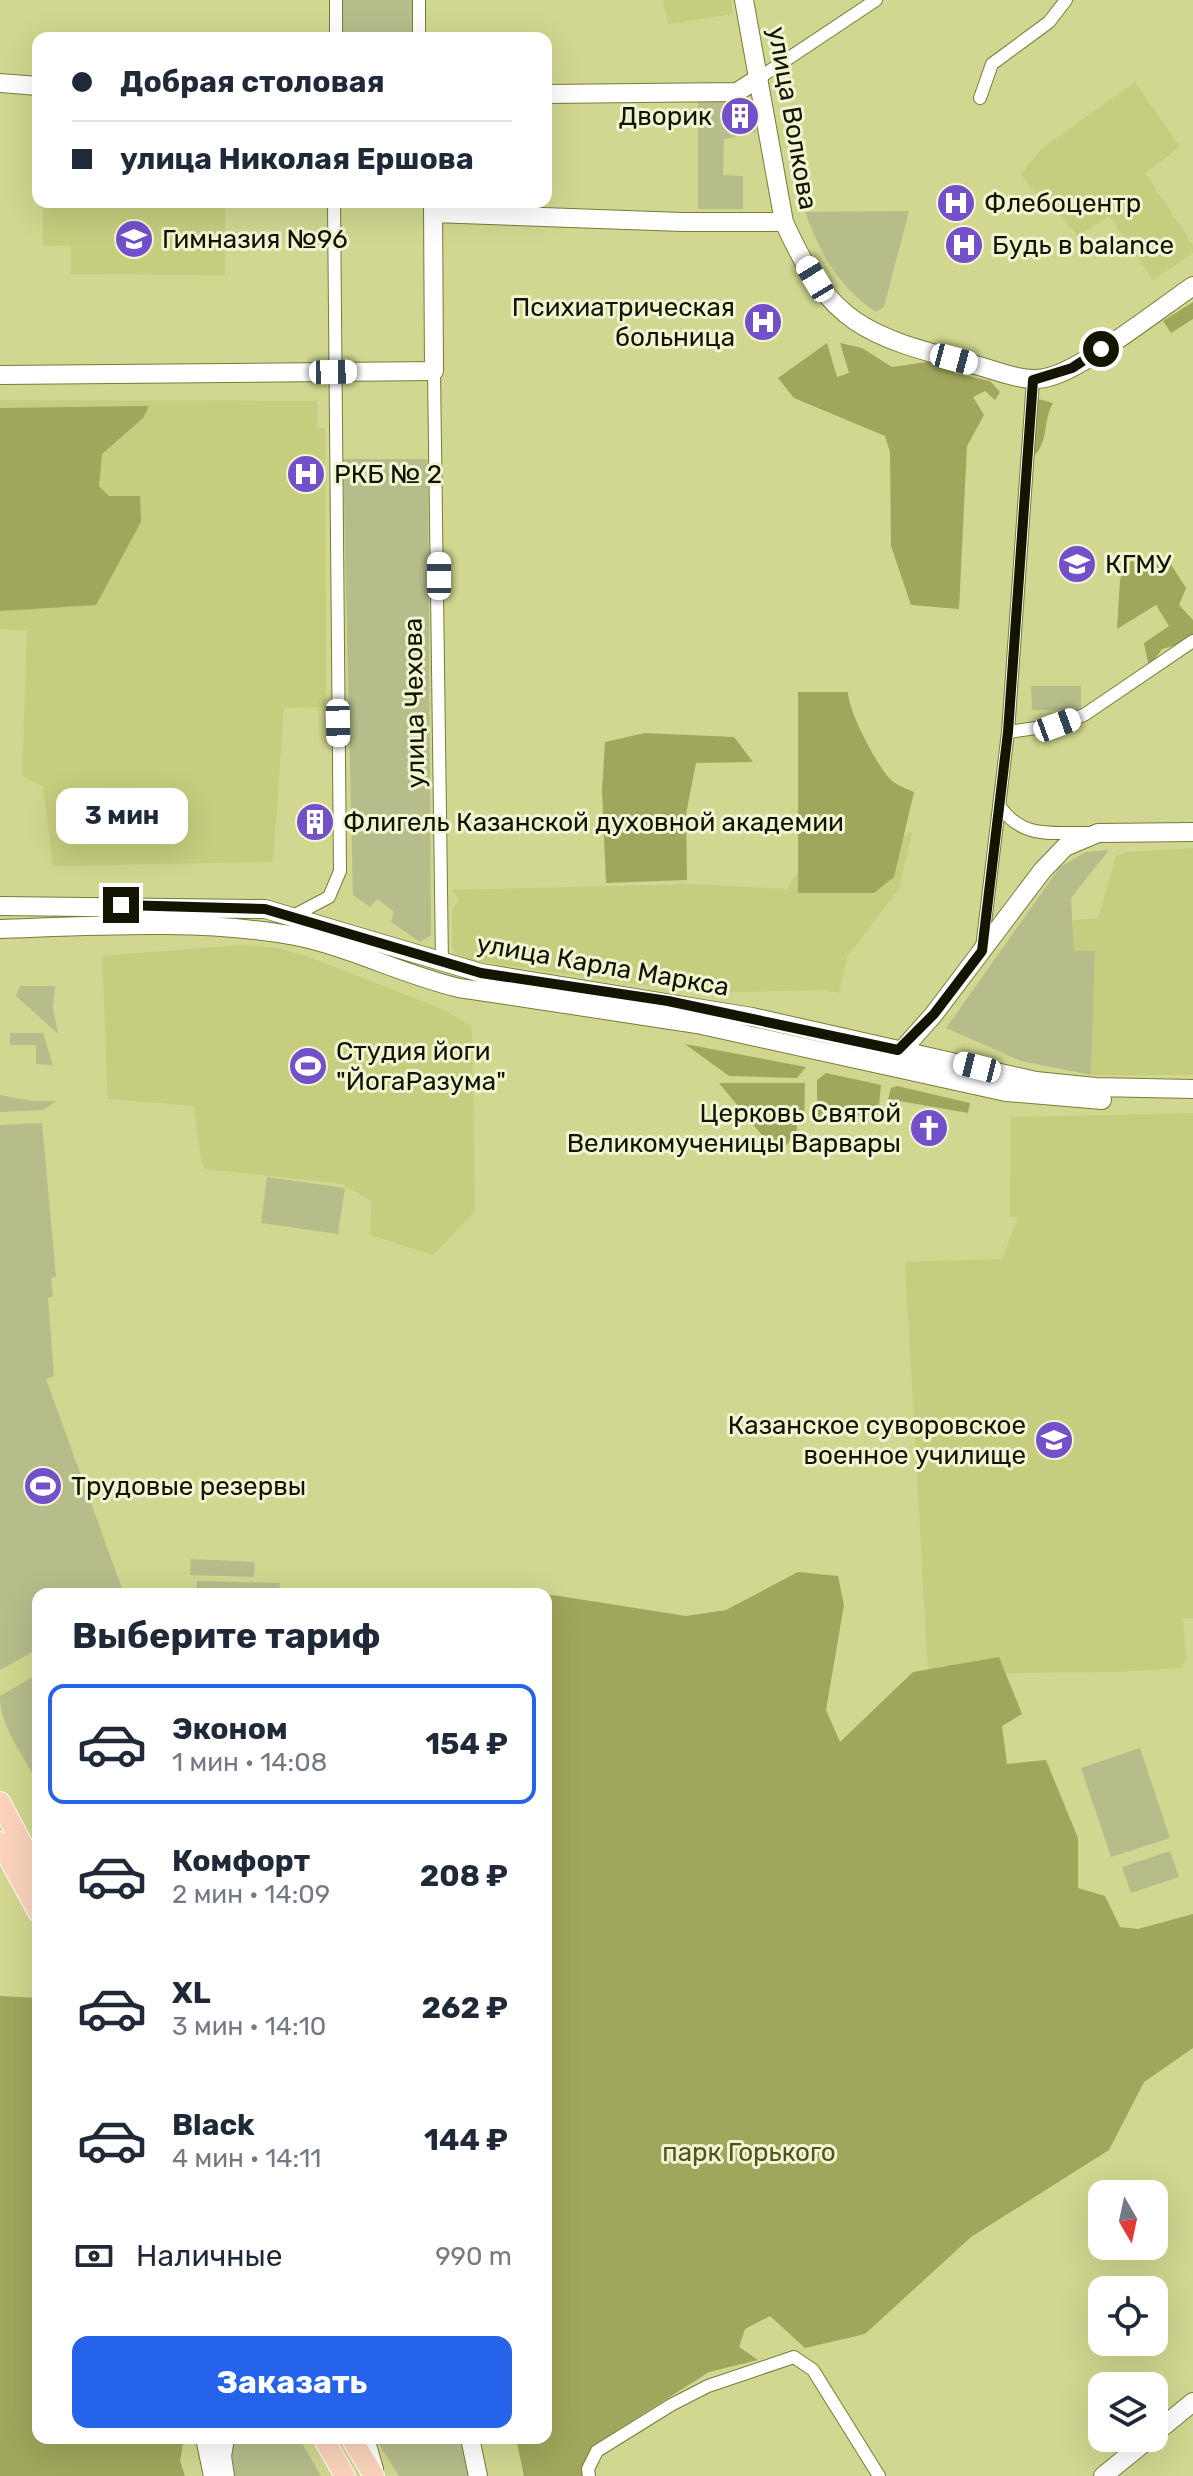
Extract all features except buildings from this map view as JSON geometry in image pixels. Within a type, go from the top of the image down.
[{"type":"main road","name":"улица Волкова","points":[[744,0],[784,222],[801,256],[834,304],[873,335],[1033,380]]},
{"type":"main road","points":[[552,94],[737,92],[759,78]]},
{"type":"main road","points":[[0,83],[32,86]]},
{"type":"main road","name":"улица Чехова","points":[[433,208],[434,371]]},
{"type":"main road","points":[[450,208],[682,222],[784,222]]},
{"type":"main road","points":[[1033,380],[1072,368],[1193,286]]},
{"type":"main road","points":[[0,375],[434,371]]},
{"type":"main road","points":[[891,1068],[898,1050],[934,1014],[1042,871],[1065,847],[1098,833],[1193,832]]},
{"type":"main road","name":"улица Карла Маркса","points":[[0,906],[230,907],[293,916],[442,963],[522,980],[710,1009],[1036,1081],[1095,1087],[1193,1089]]},
{"type":"main road","name":"улица Карла Маркса","points":[[0,929],[269,931],[327,945],[421,979],[459,988],[697,1024],[1006,1092],[1095,1100],[1193,1101]]},
{"type":"main road","points":[[0,1802],[32,1863]]},
{"type":"main road","points":[[0,1842],[32,1901]]},
{"type":"main road","points":[[1168,2423],[1193,2402]]},
{"type":"main road","points":[[206,2444],[213,2476]]},
{"type":"main road","points":[[224,2444],[225,2476]]},
{"type":"main road","points":[[325,2444],[345,2476]]},
{"type":"main road","points":[[355,2444],[375,2476]]},
{"type":"main road","points":[[367,2444],[375,2476]]},
{"type":"main road","points":[[471,2444],[478,2476]]},
{"type":"main road","points":[[1103,2476],[1132,2452]]},
{"type":"street","points":[[336,0],[336,32]]},
{"type":"street","points":[[419,0],[419,32]]},
{"type":"street","points":[[759,78],[876,0]]},
{"type":"street","points":[[980,98],[992,64],[1049,22],[1066,0]]},
{"type":"street","points":[[293,916],[329,897],[340,871],[333,372],[334,208]]},
{"type":"street","name":"улица Чехова","points":[[434,371],[442,963]]},
{"type":"street","points":[[982,951],[1008,732],[1033,380]]},
{"type":"street","points":[[1008,732],[1057,725],[1084,715],[1193,641]]},
{"type":"street","points":[[999,805],[1008,820],[1027,831],[1098,833]]},
{"type":"street","points":[[589,2476],[588,2469],[597,2451],[671,2405],[708,2386],[794,2357],[813,2370],[879,2476]]},
{"type":"shaded area","points":[[343,0],[416,0],[416,32],[343,32]]},
{"type":"shaded area","points":[[663,0],[731,0],[733,14],[668,24]]},
{"type":"shaded area","points":[[1135,82],[1180,147],[1145,173],[1193,245],[1193,253],[1153,280],[1109,216],[1078,237],[1045,197],[1037,196],[1021,174],[1041,149]]},
{"type":"shaded area","points":[[698,99],[752,99],[756,132],[724,139],[723,175],[743,176],[743,209],[698,209]]},
{"type":"shaded area","name":"Гимназия №96","points":[[43,208],[225,208],[225,275],[71,274],[71,246],[43,246]]},
{"type":"shaded area","points":[[909,211],[884,307],[876,312],[841,281],[817,242],[805,212]]},
{"type":"shaded area","points":[[0,400],[317,401],[317,428],[325,428],[326,707],[284,708],[273,862],[53,866],[43,786],[22,776],[27,631],[0,629]]},
{"type":"shaded area","points":[[343,459],[428,459],[431,935],[420,942],[391,922],[394,912],[378,899],[370,907],[353,895]]},
{"type":"shaded area","points":[[1031,686],[1081,686],[1081,710],[1032,710]]},
{"type":"shaded area","points":[[912,832],[899,889],[847,957],[839,993],[822,990],[702,993],[468,960],[455,954],[452,946],[452,910],[459,900],[452,890],[693,884],[787,889],[796,874],[840,863]]},
{"type":"shaded area","points":[[1193,848],[1193,1075],[1091,1075],[1095,951],[1074,951],[1073,920],[1098,918],[1116,856],[1128,852]]},
{"type":"shaded area","points":[[1109,850],[1071,898],[1074,951],[1095,951],[1091,1075],[1021,1061],[946,1028],[1060,867],[1086,852]]},
{"type":"shaded area","points":[[240,945],[278,948],[312,958],[442,1009],[472,1026],[475,1211],[433,1255],[370,1235],[372,1201],[342,1184],[205,1169],[194,1106],[108,1099],[102,956]]},
{"type":"shaded area","points":[[20,986],[55,986],[53,1008],[58,1034],[16,996]]},
{"type":"shaded area","points":[[10,1033],[43,1033],[53,1065],[36,1064],[36,1045],[10,1045]]},
{"type":"shaded area","points":[[0,1095],[32,1101],[56,1101],[43,1110],[0,1112]]},
{"type":"shaded area","name":"Казанское суворовское военное училище","points":[[1193,1113],[1193,1618],[1183,1618],[1186,1660],[1181,1668],[1113,1672],[928,1674],[905,1262],[1002,1259],[1018,1217],[1010,1217],[1011,1117]]},
{"type":"shaded area","name":"Трудовые резервы","points":[[42,1123],[56,1277],[51,1278],[53,1297],[48,1298],[54,1376],[46,1379],[122,1588],[32,1588],[32,1652],[0,1670],[0,1125]]},
{"type":"shaded area","points":[[267,1177],[345,1188],[338,1234],[261,1223]]},
{"type":"shaded area","points":[[191,1559],[255,1562],[254,1577],[190,1575]]},
{"type":"shaded area","points":[[197,1581],[280,1583],[280,1588],[196,1588]]},
{"type":"shaded area","points":[[32,1677],[32,1772],[8,1730],[0,1696]]},
{"type":"shaded area","points":[[1140,1748],[1170,1838],[1111,1857],[1081,1768]]},
{"type":"shaded area","points":[[1170,1851],[1179,1877],[1131,1893],[1122,1867]]},
{"type":"shaded area","points":[[232,2444],[302,2444],[321,2476],[235,2476]]},
{"type":"shaded area","points":[[379,2444],[461,2444],[468,2476],[399,2476]]},
{"type":"green space","points":[[1193,302],[1193,319],[1171,333],[1163,321]]},
{"type":"green space","points":[[827,343],[837,377],[849,373],[840,343],[862,348],[892,367],[947,359],[955,373],[990,381],[1000,392],[995,400],[985,391],[973,397],[984,415],[967,446],[959,609],[911,605],[891,546],[890,452],[885,436],[794,398],[778,378]]},
{"type":"green space","points":[[1038,399],[1053,403],[1043,442],[1036,454],[1024,451],[1026,423]]},
{"type":"green space","points":[[149,406],[143,418],[102,454],[99,486],[109,496],[140,496],[141,522],[96,605],[0,611],[0,408]]},
{"type":"green space","points":[[1126,561],[1170,563],[1186,588],[1179,605],[1193,620],[1193,641],[1162,649],[1149,667],[1144,643],[1169,626],[1156,605],[1117,629],[1120,580]]},
{"type":"green space","points":[[798,692],[848,692],[858,725],[878,763],[893,782],[914,792],[894,877],[874,893],[798,893]]},
{"type":"green space","points":[[645,733],[734,737],[753,762],[696,763],[686,814],[687,880],[606,883],[602,791],[605,742]]},
{"type":"green space","points":[[685,1044],[806,1067],[797,1078],[729,1076]]},
{"type":"green space","points":[[826,1073],[881,1085],[878,1116],[817,1117],[817,1080]]},
{"type":"green space","points":[[719,1083],[805,1083],[804,1118],[796,1119],[797,1130],[779,1156]]},
{"type":"green space","points":[[897,1086],[970,1103],[968,1113],[888,1099],[891,1088]]},
{"type":"green space","name":"парк Горького","points":[[798,1572],[838,1576],[844,1605],[826,1710],[840,1742],[913,1672],[999,1657],[1022,1714],[1002,1726],[1007,1764],[1046,1760],[1078,1838],[1078,1888],[1105,1896],[1120,1927],[1138,1929],[1193,1914],[1193,2048],[1144,2082],[1109,2150],[971,2237],[865,2334],[805,2348],[770,2316],[745,2329],[739,2347],[758,2360],[709,2372],[592,2446],[586,2476],[524,2476],[517,2444],[552,2444],[552,1595],[686,1616],[726,1610]]},
{"type":"green space","points":[[0,1996],[32,1998],[32,2444],[183,2444],[180,2461],[185,2476],[0,2476]]},
{"type":"place","name":"Дворик","points":[[740,116]]},
{"type":"place","name":"Флебоцентр","points":[[956,203]]},
{"type":"place","name":"Гимназия №96","points":[[134,239]]},
{"type":"place","name":"Будь в balance","points":[[964,245]]},
{"type":"place","name":"Психиатрическая больница","points":[[763,322]]},
{"type":"place","name":"РКБ № 2","points":[[306,474]]},
{"type":"place","name":"КГМУ","points":[[1077,564]]},
{"type":"place","name":"Флигель Казанской духовной академии","points":[[315,822]]},
{"type":"place","name":"Студия йоги \"ЙогаРазума\"","points":[[308,1066]]},
{"type":"place","name":"Церковь Святой Великомученицы Варвары","points":[[929,1128]]},
{"type":"place","name":"Казанское суворовское военное училище","points":[[1054,1440]]},
{"type":"place","name":"Трудовые резервы","points":[[43,1486]]},
{"type":"route","points":[[121,905],[265,909],[481,973],[668,1001],[898,1050],[934,1014],[982,951],[1008,732],[1033,380],[1051,377],[1072,368],[1101,349]]}]
